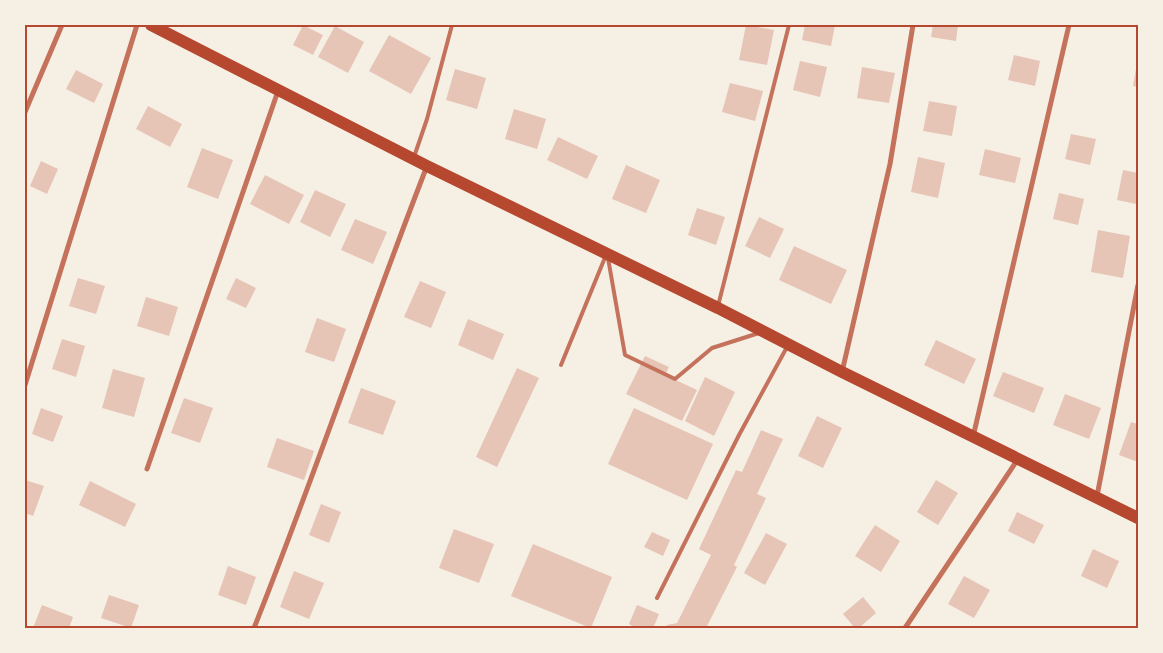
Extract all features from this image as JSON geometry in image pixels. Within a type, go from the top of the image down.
[{"type":"main road","points":[[151,25],[427,166],[607,253],[842,372],[1097,496],[1138,518]]},
{"type":"street","points":[[25,112],[62,25]]},
{"type":"street","points":[[25,385],[137,25]]},
{"type":"street","points":[[842,372],[890,164],[913,25]]},
{"type":"street","points":[[973,437],[1068,25]]},
{"type":"street","points":[[147,469],[278,90]]},
{"type":"street","points":[[254,628],[295,525],[371,310],[427,166]]},
{"type":"street","points":[[1097,496],[1138,285]]},
{"type":"street","points":[[905,628],[1018,459]]},
{"type":"lane","points":[[414,159],[427,119],[452,25]]},
{"type":"lane","points":[[718,308],[789,25]]},
{"type":"lane","points":[[607,253],[625,355],[675,380],[712,348],[762,332]]},
{"type":"lane","points":[[561,364],[607,253]]},
{"type":"lane","points":[[657,598],[738,435],[788,345]]},
{"type":"building","points":[[303,25],[323,35],[313,55],[293,45]]},
{"type":"building","points":[[746,25],[774,30],[767,65],[739,60]]},
{"type":"building","points":[[805,25],[835,25],[831,46],[802,40]]},
{"type":"building","points":[[933,25],[958,25],[956,41],[931,37]]},
{"type":"building","points":[[335,26],[364,42],[348,73],[318,57]]},
{"type":"building","points":[[389,35],[431,58],[411,94],[369,71]]},
{"type":"building","points":[[1014,55],[1040,61],[1035,86],[1008,80]]},
{"type":"building","points":[[800,61],[827,67],[820,97],[793,90]]},
{"type":"building","points":[[1138,63],[1138,87],[1133,86]]},
{"type":"building","points":[[862,67],[895,73],[889,103],[857,98]]},
{"type":"building","points":[[455,69],[486,78],[477,109],[446,100]]},
{"type":"building","points":[[76,70],[103,84],[94,103],[66,89]]},
{"type":"building","points":[[730,83],[763,91],[755,121],[722,112]]},
{"type":"building","points":[[929,101],[957,106],[952,136],[923,131]]},
{"type":"building","points":[[148,106],[182,124],[170,147],[136,129]]},
{"type":"building","points":[[514,109],[546,119],[537,149],[505,139]]},
{"type":"building","points":[[1071,134],[1096,139],[1090,165],[1065,159]]},
{"type":"building","points":[[558,137],[598,156],[587,179],[547,160]]},
{"type":"building","points":[[202,148],[233,160],[218,199],[187,187]]},
{"type":"building","points":[[985,149],[1021,158],[1015,183],[979,175]]},
{"type":"building","points":[[918,157],[945,163],[938,198],[911,192]]},
{"type":"building","points":[[41,161],[58,169],[47,194],[30,186]]},
{"type":"building","points":[[626,165],[660,180],[646,213],[612,199]]},
{"type":"building","points":[[1123,170],[1138,173],[1136,204],[1117,200]]},
{"type":"building","points":[[265,175],[304,195],[289,224],[250,204]]},
{"type":"building","points":[[315,190],[346,204],[330,237],[300,222]]},
{"type":"building","points":[[1059,193],[1084,199],[1078,225],[1053,219]]},
{"type":"building","points":[[697,208],[725,217],[716,245],[688,235]]},
{"type":"building","points":[[759,217],[784,229],[770,258],[745,246]]},
{"type":"building","points":[[355,219],[387,232],[373,264],[341,250]]},
{"type":"building","points":[[1098,230],[1130,236],[1123,278],[1091,272]]},
{"type":"building","points":[[794,246],[847,270],[831,304],[779,280]]},
{"type":"building","points":[[78,278],[105,286],[96,314],[69,306]]},
{"type":"building","points":[[236,278],[256,288],[246,308],[226,299]]},
{"type":"building","points":[[420,281],[446,292],[431,328],[404,317]]},
{"type":"building","points":[[146,297],[178,307],[169,336],[137,326]]},
{"type":"building","points":[[317,318],[346,329],[334,362],[305,352]]},
{"type":"building","points":[[468,319],[504,334],[493,360],[458,345]]},
{"type":"building","points":[[62,339],[85,346],[76,377],[52,369]]},
{"type":"building","points":[[936,340],[976,359],[964,384],[924,365]]},
{"type":"building","points":[[645,356],[669,367],[665,375],[697,390],[682,421],[626,394]]},
{"type":"building","points":[[517,368],[539,378],[497,467],[476,457]]},
{"type":"building","points":[[113,369],[145,378],[134,417],[102,408]]},
{"type":"building","points":[[1003,372],[1044,388],[1034,413],[993,396]]},
{"type":"building","points":[[705,377],[735,392],[714,436],[685,421]]},
{"type":"building","points":[[361,388],[396,401],[383,435],[348,423]]},
{"type":"building","points":[[1065,394],[1101,408],[1089,439],[1053,425]]},
{"type":"building","points":[[184,398],[213,408],[200,443],[171,433]]},
{"type":"building","points":[[41,408],[63,416],[53,442],[32,434]]},
{"type":"building","points":[[634,408],[713,444],[687,500],[608,464]]},
{"type":"building","points":[[817,416],[842,428],[823,468],[798,456]]},
{"type":"building","points":[[1131,422],[1138,424],[1138,462],[1119,455]]},
{"type":"building","points":[[761,430],[783,439],[757,494],[766,498],[734,565],[737,567],[706,628],[666,628],[667,625],[677,623],[711,555],[699,549],[736,470],[742,472]]},
{"type":"building","points":[[277,438],[314,451],[304,480],[267,467]]},
{"type":"building","points":[[25,480],[44,486],[33,516],[25,513]]},
{"type":"building","points":[[936,480],[958,493],[938,525],[917,512]]},
{"type":"building","points":[[90,481],[136,504],[125,527],[79,505]]},
{"type":"building","points":[[321,504],[341,512],[329,543],[309,535]]},
{"type":"building","points":[[1017,512],[1044,525],[1034,544],[1008,531]]},
{"type":"building","points":[[875,525],[900,541],[881,572],[855,556]]},
{"type":"building","points":[[454,529],[494,544],[479,583],[439,568]]},
{"type":"building","points":[[652,532],[670,540],[663,556],[644,547]]},
{"type":"building","points":[[766,533],[787,544],[765,585],[744,573]]},
{"type":"building","points":[[533,544],[612,577],[591,628],[511,596]]},
{"type":"building","points":[[1093,549],[1119,561],[1107,588],[1081,576]]},
{"type":"building","points":[[228,566],[256,577],[246,605],[218,595]]},
{"type":"building","points":[[294,571],[324,583],[309,619],[280,607]]},
{"type":"building","points":[[964,576],[990,590],[974,618],[948,604]]},
{"type":"building","points":[[109,595],[139,605],[131,628],[101,618]]},
{"type":"building","points":[[863,597],[876,613],[859,628],[855,628],[843,614]]},
{"type":"building","points":[[42,605],[73,617],[69,628],[33,628]]},
{"type":"building","points":[[637,605],[659,614],[654,626],[659,628],[636,628],[629,624]]}]
